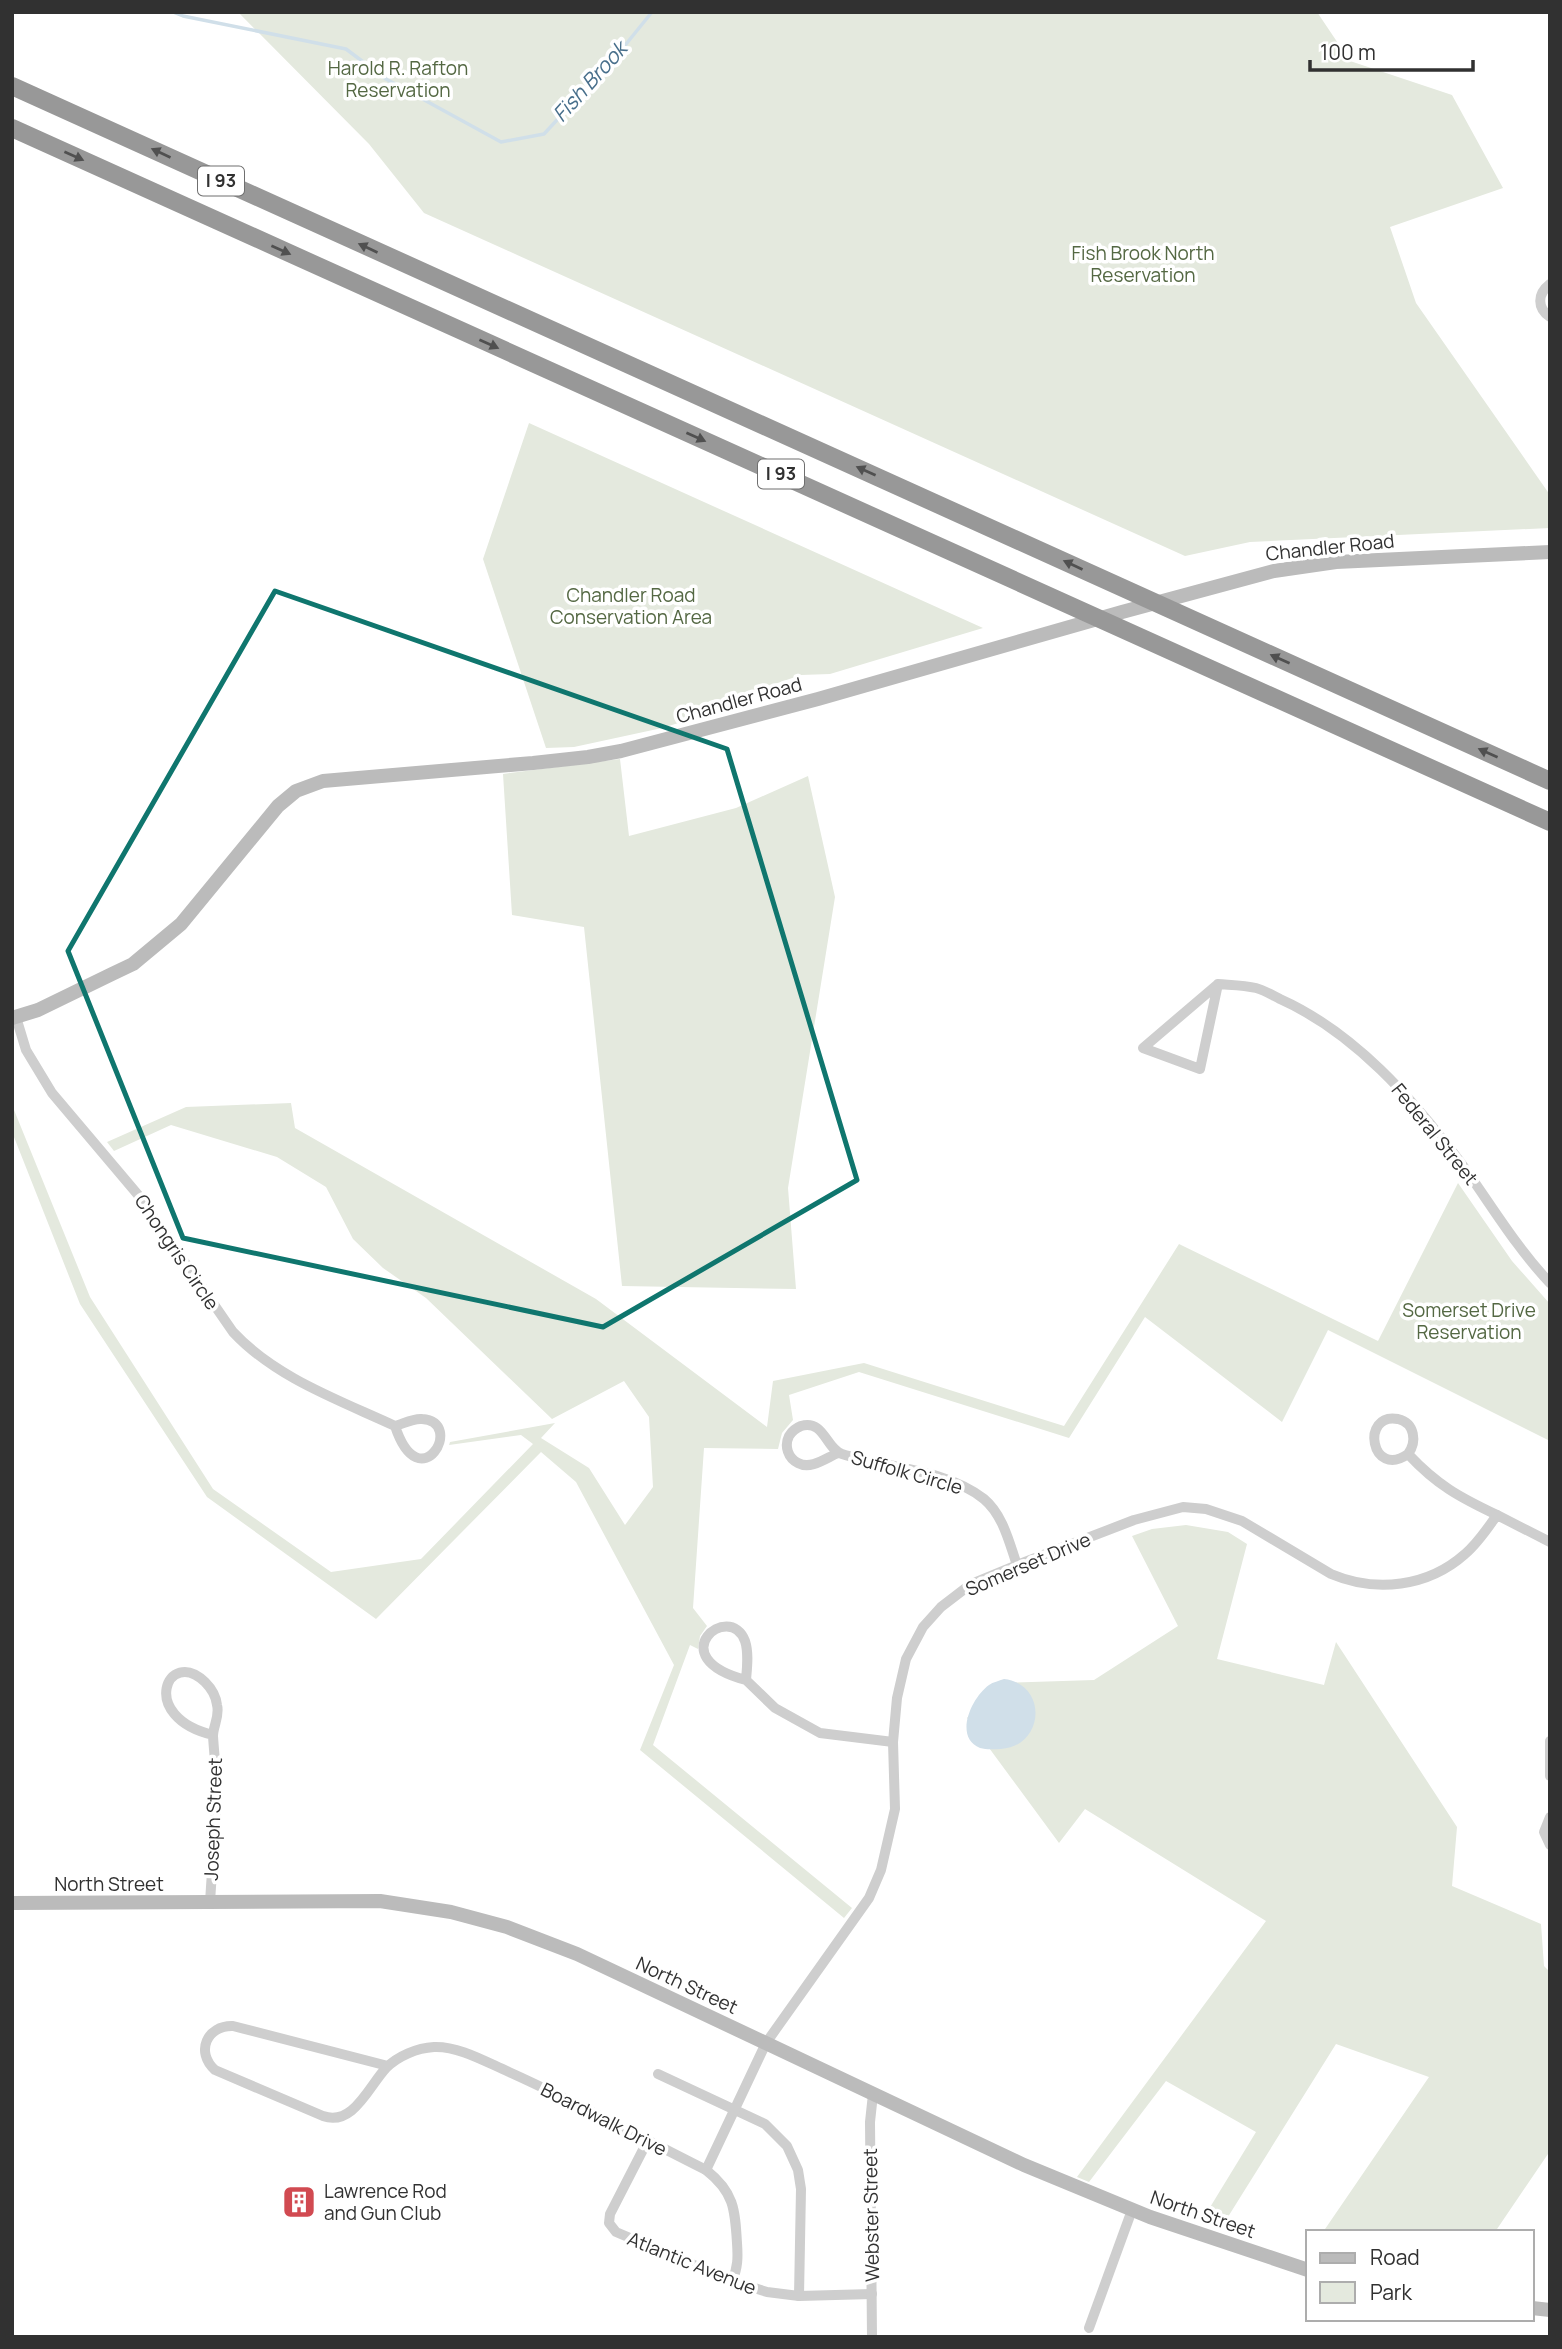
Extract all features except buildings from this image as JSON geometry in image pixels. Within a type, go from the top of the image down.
[{"type":"highway","name":"I 93","points":[[12,86],[1550,781]]},
{"type":"highway","name":"I 93","points":[[12,128],[1550,822]]},
{"type":"street","points":[[1550,284],[1540,300],[1541,308],[1550,317]]},
{"type":"street","name":"Chandler Road","points":[[14,1018],[38,1010],[133,964],[142,957],[181,924],[278,806],[296,791],[310,785],[346,778],[588,758],[621,751],[818,699],[1274,571],[1326,563],[1550,552]]},
{"type":"street","points":[[1218,984],[1200,1069],[1143,1048],[1209,992],[1218,984]]},
{"type":"street","name":"Federal Street","points":[[1218,984],[1255,988],[1291,1004],[1322,1022],[1366,1058],[1413,1104],[1460,1162],[1523,1252],[1550,1283]]},
{"type":"street","name":"Chongris Circle","points":[[14,1018],[26,1051],[52,1093],[139,1195],[221,1316],[240,1339],[278,1370],[395,1426]]},
{"type":"street","points":[[417,1419],[429,1420],[440,1435],[438,1448],[428,1457],[409,1455],[395,1426],[417,1419]]},
{"type":"street","points":[[1390,1419],[1406,1423],[1414,1438],[1413,1447],[1408,1454],[1391,1460],[1380,1454],[1373,1438],[1378,1425],[1390,1419]]},
{"type":"street","name":"Suffolk Circle","points":[[838,1453],[822,1432],[810,1426],[797,1428],[790,1434],[787,1443],[793,1460],[805,1465],[814,1464],[838,1453],[960,1484],[987,1501],[996,1512],[1017,1565]]},
{"type":"street","points":[[1408,1454],[1446,1489],[1550,1542]]},
{"type":"street","name":"Somerset Drive","points":[[706,2169],[765,2043],[869,1898],[881,1870],[895,1809],[893,1742],[897,1698],[906,1659],[923,1627],[941,1606],[971,1584],[1017,1565],[1134,1520],[1183,1507],[1206,1509],[1242,1521],[1344,1580],[1373,1585],[1395,1584],[1431,1576],[1456,1561],[1479,1540],[1497,1515]]},
{"type":"street","points":[[746,1680],[744,1640],[732,1628],[716,1628],[704,1640],[705,1658],[721,1671],[746,1680],[775,1708],[820,1733],[893,1742]]},
{"type":"street","name":"Joseph Street","points":[[210,1903],[216,1788],[213,1735],[219,1709],[209,1686],[191,1672],[176,1673],[167,1688],[166,1699],[170,1710],[184,1726],[213,1735]]},
{"type":"street","points":[[1550,1741],[1550,1776]]},
{"type":"street","points":[[1550,1817],[1544,1832],[1550,1845]]},
{"type":"street","name":"North Street","points":[[12,1903],[380,1901],[451,1912],[507,1927],[577,1954],[1024,2165],[1132,2210],[1306,2269]]},
{"type":"street","name":"Boardwalk Drive","points":[[388,2066],[233,2026],[215,2030],[205,2045],[206,2059],[215,2070],[331,2119],[339,2119],[349,2113],[388,2066],[405,2055],[424,2048],[455,2050],[544,2088],[706,2169],[719,2180],[735,2213],[738,2263],[732,2281]]},
{"type":"street","points":[[658,2074],[774,2130],[787,2146],[798,2170],[801,2189],[799,2296]]},
{"type":"street","name":"Webster Street","points":[[872,2337],[870,2122],[873,2094]]},
{"type":"street","name":"Atlantic Avenue","points":[[648,2140],[610,2214],[609,2222],[613,2229],[732,2281],[766,2292],[799,2296],[872,2294]]},
{"type":"street","points":[[1089,2328],[1132,2210]]},
{"type":"highlighted area","points":[[275,591],[727,749],[857,1180],[603,1327],[183,1238],[68,951]]},
{"type":"green space","name":"Fish Brook North Reservation","points":[[238,12],[1317,12],[1350,61],[1452,95],[1503,188],[1390,227],[1416,303],[1550,495],[1550,528],[1250,542],[1185,556],[424,213],[369,144]]},
{"type":"green space","name":"Chandler Road Conservation Area","points":[[529,423],[983,628],[830,674],[801,675],[766,687],[741,704],[662,728],[574,747],[546,748],[483,559]]},
{"type":"green space","points":[[620,759],[629,836],[736,808],[808,776],[835,897],[788,1188],[796,1289],[622,1286],[584,927],[512,915],[503,774]]},
{"type":"green space","name":"Somerset Drive Reservation","points":[[291,1103],[295,1128],[596,1299],[767,1427],[773,1381],[864,1363],[1064,1426],[1179,1244],[1378,1341],[1458,1183],[1512,1261],[1550,1304],[1550,1441],[1328,1330],[1282,1422],[1145,1317],[1069,1438],[859,1372],[789,1395],[793,1420],[782,1433],[778,1449],[704,1448],[693,1608],[707,1626],[700,1636],[698,1649],[690,1645],[653,1745],[852,1908],[844,1918],[640,1750],[674,1665],[576,1482],[541,1452],[376,1619],[207,1497],[80,1304],[12,1132],[12,1105],[90,1297],[213,1489],[331,1572],[421,1559],[533,1444],[521,1435],[449,1445],[450,1442],[555,1423],[541,1438],[589,1468],[625,1525],[653,1487],[649,1417],[624,1381],[552,1419],[426,1298],[383,1268],[353,1239],[326,1187],[277,1157],[171,1125],[114,1151],[107,1142],[186,1107]]},
{"type":"green space","points":[[1186,1525],[1228,1532],[1247,1544],[1217,1659],[1324,1685],[1336,1642],[1457,1827],[1452,1886],[1541,1924],[1544,1966],[1550,1972],[1550,2151],[1496,2230],[1324,2230],[1429,2077],[1336,2044],[1221,2228],[1201,2222],[1256,2132],[1166,2081],[1089,2182],[1077,2177],[1266,1921],[1085,1809],[1059,1843],[967,1718],[996,1683],[1094,1680],[1178,1626],[1132,1536],[1152,1529]]},
{"type":"shaded area","points":[[1004,1679],[1018,1683],[1028,1692],[1036,1715],[1033,1727],[1016,1745],[1001,1749],[980,1748],[972,1743],[968,1735],[968,1717],[983,1691],[991,1684]]},
{"type":"waterway","name":"Fish Brook","points":[[173,12],[346,49],[386,79],[501,142],[544,134],[618,54],[652,12]]},
{"type":"place","name":"Lawrence Rod and Gun Club","points":[[299,2202]]},
{"type":"park label","name":"Harold R. Rafton Reservation","points":[[398,79]]}]
